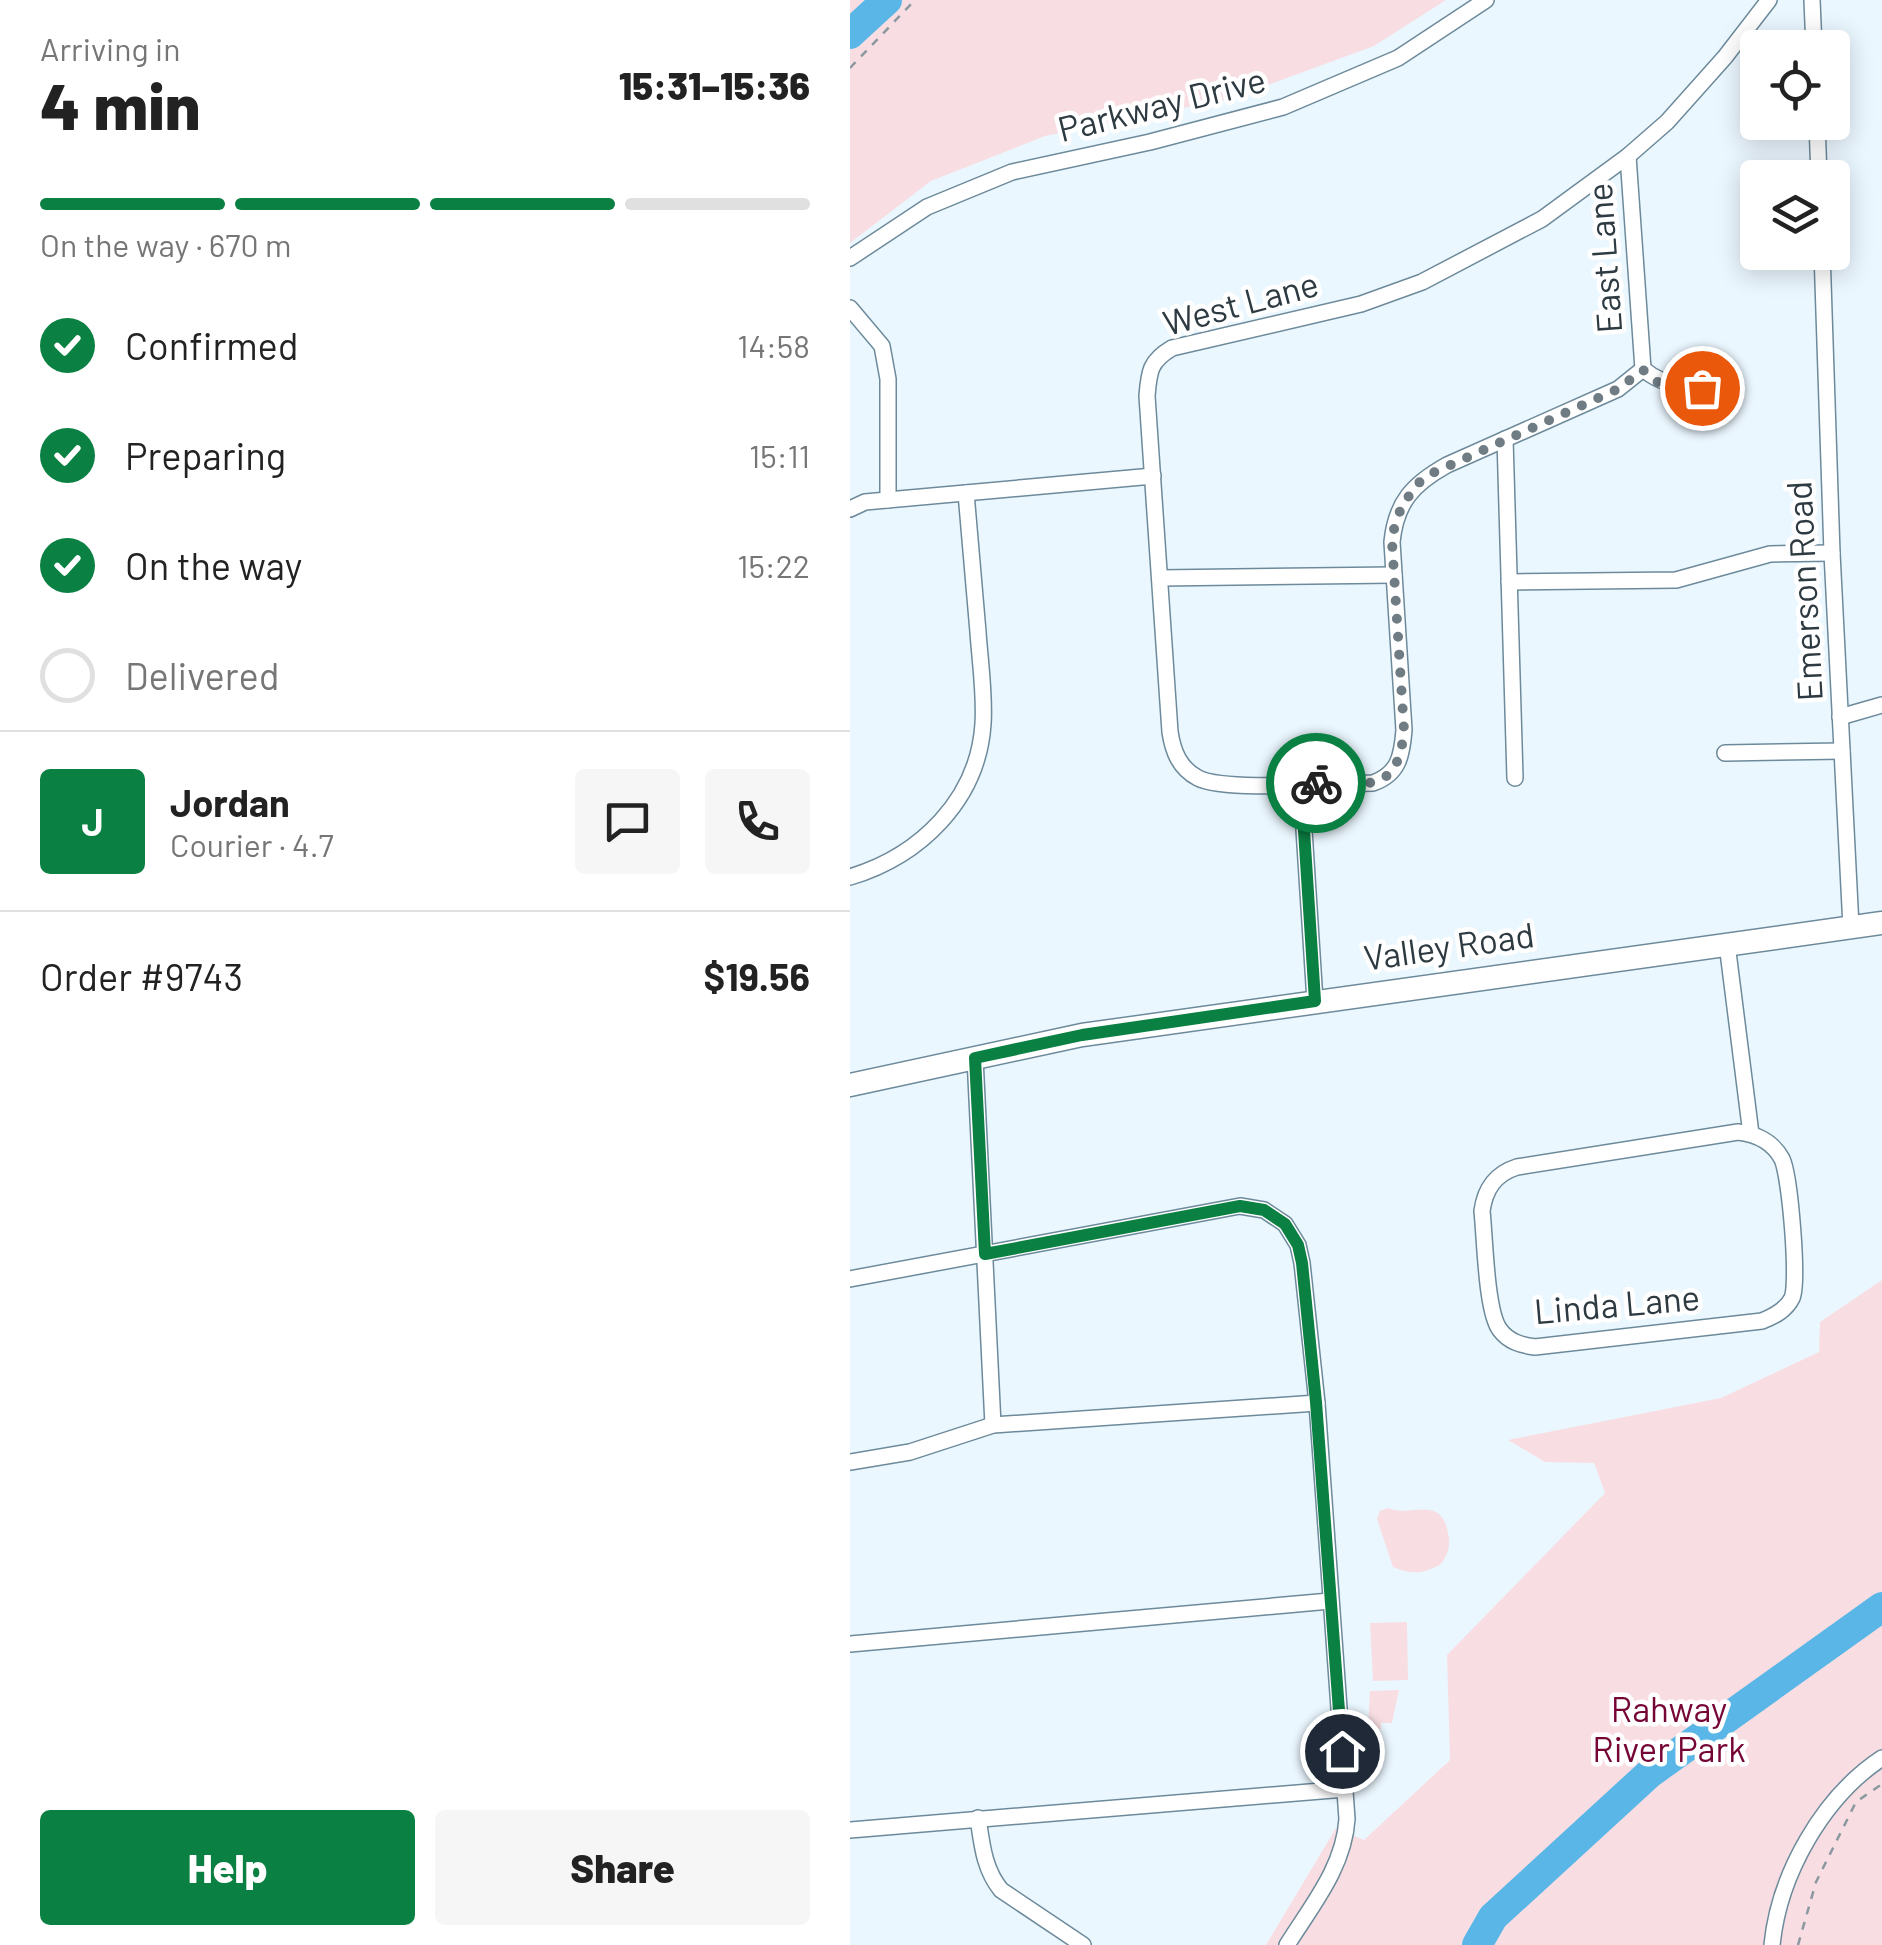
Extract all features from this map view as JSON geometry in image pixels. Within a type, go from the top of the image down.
[{"type":"street","name":"Parkway Drive","points":[[850,258],[928,207],[1012,172],[1282,108],[1398,58],[1486,0]]},
{"type":"street","name":"West Lane","points":[[1301,784],[1200,780],[1181,764],[1173,748],[1147,396],[1149,370],[1155,358],[1172,348],[1362,304],[1422,282],[1542,218],[1628,156],[1667,122],[1769,0]]},
{"type":"street","points":[[1812,0],[1813,30]]},
{"type":"street","name":"East Lane","points":[[1301,784],[1384,779],[1402,756],[1394,518],[1407,496],[1424,477],[1618,389],[1643,370],[1628,156]]},
{"type":"street","name":"Emerson Road","points":[[1823,270],[1851,927]]},
{"type":"street","points":[[850,308],[882,346],[888,379],[888,500]]},
{"type":"street","points":[[1643,370],[1660,384],[1733,386]]},
{"type":"street","points":[[1504,439],[1515,778]]},
{"type":"street","points":[[850,509],[865,502],[1153,476]]},
{"type":"street","points":[[850,877],[896,858],[931,832],[970,780],[978,754],[983,700],[966,493]]},
{"type":"street","points":[[1509,582],[1676,580],[1770,554],[1832,552]]},
{"type":"street","points":[[1160,578],[1394,575]]},
{"type":"street","points":[[1840,717],[1882,704]]},
{"type":"street","points":[[1725,753],[1842,752]]},
{"type":"street","points":[[1301,784],[1315,1001]]},
{"type":"street","name":"Valley Road","points":[[850,1085],[1082,1035],[1882,923]]},
{"type":"street","points":[[1727,944],[1751,1134]]},
{"type":"street","points":[[975,1058],[993,1425]]},
{"type":"street","name":"Linda Lane","points":[[1728,1134],[1751,1134],[1774,1148],[1786,1174],[1795,1287],[1784,1309],[1762,1320],[1535,1347],[1522,1345],[1500,1332],[1492,1312],[1482,1212],[1484,1198],[1500,1175],[1516,1167],[1728,1134]]},
{"type":"street","points":[[850,1279],[1240,1206],[1264,1210],[1285,1224],[1298,1245],[1316,1402],[1346,1788],[1346,1840],[1336,1866],[1287,1945]]},
{"type":"street","points":[[850,1462],[910,1452],[993,1425],[1316,1402]]},
{"type":"street","points":[[850,1644],[1330,1601]]},
{"type":"street","points":[[1772,1945],[1785,1890],[1801,1853],[1843,1790],[1882,1758]]},
{"type":"street","points":[[850,1830],[1346,1788]]},
{"type":"street","points":[[978,1818],[984,1854],[992,1878],[1001,1890],[1083,1945]]},
{"type":"path","points":[[850,68],[915,0]]},
{"type":"path","points":[[1798,1945],[1816,1882],[1856,1802],[1882,1784]]},
{"type":"green space","points":[[850,0],[1446,0],[1374,46],[1233,98],[1045,136],[931,181],[850,243]]},
{"type":"green space","name":"Rahway River Park","points":[[1882,1280],[1882,1945],[1266,1945],[1336,1828],[1364,1840],[1450,1760],[1447,1655],[1605,1493],[1594,1463],[1545,1462],[1508,1440],[1721,1398],[1819,1352],[1820,1322]]},
{"type":"green space","points":[[1388,1508],[1439,1514],[1449,1542],[1441,1564],[1417,1572],[1393,1567],[1377,1519],[1380,1511]]},
{"type":"green space","points":[[1407,1622],[1408,1680],[1373,1681],[1370,1623]]},
{"type":"green space","points":[[1399,1690],[1392,1723],[1381,1723],[1381,1729],[1368,1728],[1370,1691]]},
{"type":"waterway","points":[[850,34],[887,0]]},
{"type":"waterway","points":[[1477,1945],[1493,1917],[1650,1773],[1882,1607]]},
{"type":"way so far","points":[[1316,783],[1384,779],[1402,756],[1404,730],[1392,542],[1394,518],[1424,477],[1618,389],[1643,370],[1660,384],[1702,388]]},
{"type":"route","points":[[1316,783],[1301,784],[1315,1001],[1082,1035],[975,1058],[985,1254],[1240,1206],[1252,1206],[1276,1216],[1293,1234],[1302,1263],[1316,1402],[1342,1751]]}]
